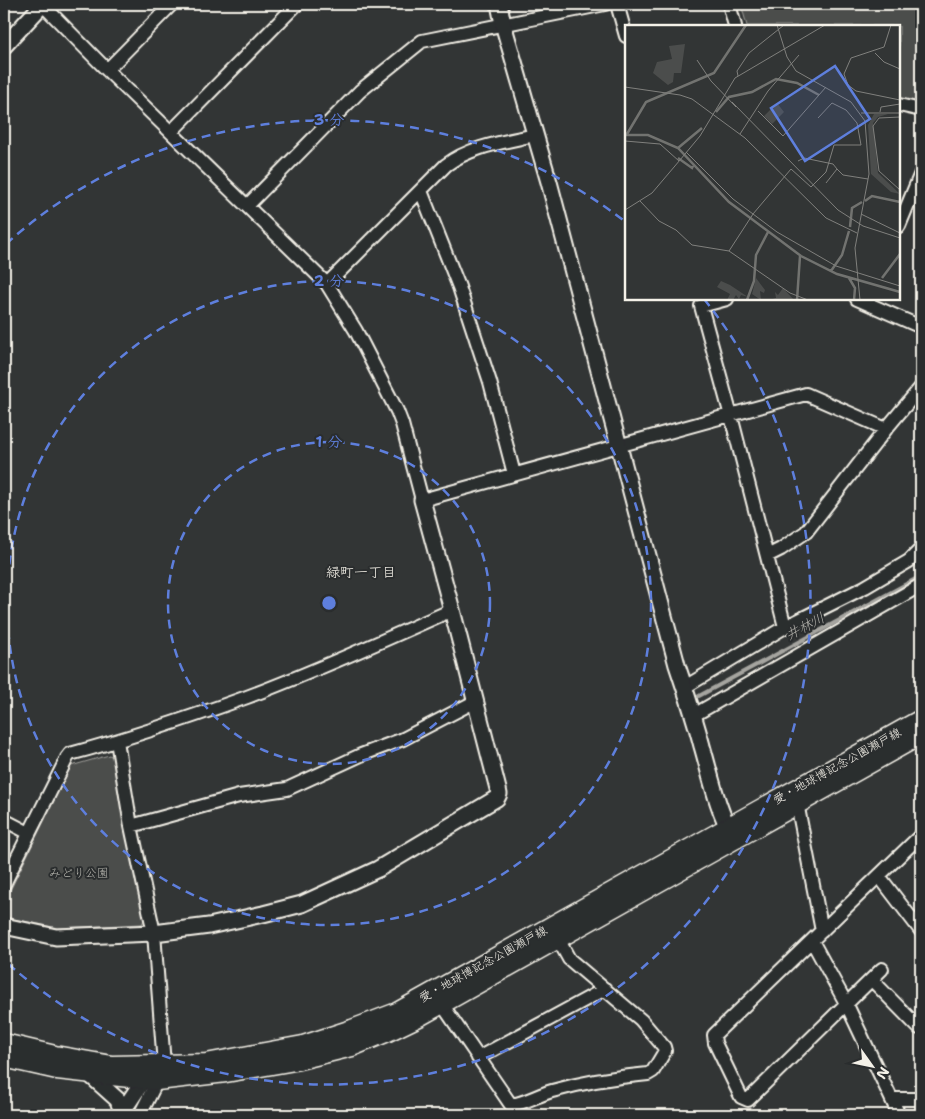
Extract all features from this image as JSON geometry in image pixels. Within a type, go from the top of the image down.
[{"type":"main road","name":"愛・地球博記念公園瀬戸線","points":[[796,798],[921,719]]},
{"type":"main road","name":"愛・地球博記念公園瀬戸線","points":[[4,1058],[57,1070],[88,1074],[154,1071],[226,1073],[295,1061],[352,1046],[388,1032],[438,998],[731,834],[796,798],[921,735]]},
{"type":"main road","name":"愛・地球博記念公園瀬戸線","points":[[438,998],[558,939],[731,834]]},
{"type":"main road","name":"愛・地球博記念公園瀬戸線","points":[[4,1043],[36,1051],[154,1071]]},
{"type":"street","points":[[107,70],[172,4]]},
{"type":"street","points":[[171,132],[297,4]]},
{"type":"street","points":[[499,4],[675,656],[694,715],[714,791],[731,834]]},
{"type":"street","points":[[247,206],[360,91],[422,41],[605,4]]},
{"type":"street","points":[[617,4],[625,32]]},
{"type":"street","points":[[729,4],[735,25]]},
{"type":"street","points":[[4,46],[43,5],[107,70],[327,284],[356,331],[402,424],[499,794],[497,798],[378,868],[302,904],[209,926],[154,933],[56,937],[4,926]]},
{"type":"street","points":[[900,105],[921,110]]},
{"type":"street","points":[[327,284],[446,165],[458,156],[469,151],[535,135]]},
{"type":"street","points":[[900,224],[921,173]]},
{"type":"street","points":[[421,191],[465,306],[490,382],[514,474]]},
{"type":"street","points":[[718,300],[700,302],[785,627]]},
{"type":"street","points":[[864,300],[921,327]]},
{"type":"street","points":[[767,556],[806,532],[921,387]]},
{"type":"street","points":[[422,500],[806,394],[886,429]]},
{"type":"street","points":[[684,687],[785,627],[909,562],[921,549]]},
{"type":"street","points":[[694,715],[921,585]]},
{"type":"street","points":[[4,884],[70,754],[117,741],[247,697],[452,610]]},
{"type":"street","points":[[131,826],[232,798],[287,788],[361,755],[403,739],[476,701]]},
{"type":"street","points":[[117,741],[131,826],[154,933],[154,1071],[140,1115]]},
{"type":"street","points":[[796,798],[822,931]]},
{"type":"street","points":[[4,820],[29,833]]},
{"type":"street","points":[[882,969],[748,1100],[741,1097],[715,1043],[714,1034],[921,835]]},
{"type":"street","points":[[879,876],[921,931]]},
{"type":"street","points":[[438,998],[511,1105],[582,1083],[610,1077],[648,1074],[653,1071],[665,1051],[664,1048],[642,1020],[569,958],[558,939]]},
{"type":"street","points":[[812,941],[847,1005],[899,1115]]},
{"type":"street","points":[[872,980],[919,1028]]},
{"type":"street","points":[[478,1058],[605,989]]},
{"type":"street","points":[[121,1114],[154,1071]]},
{"type":"street","points":[[88,1074],[118,1100],[121,1114]]},
{"type":"street","points":[[892,1099],[921,1099]]},
{"type":"green space","points":[[741,4],[919,4],[921,17],[921,103],[900,98],[900,25],[747,25]]},
{"type":"green space","name":"みどり公園","points":[[109,755],[113,757],[144,920],[142,924],[58,928],[4,917],[4,903],[71,766]]},
{"type":"waterway","name":"井林川","points":[[699,696],[921,576]]},
{"type":"district","name":"緑町一丁目","points":[[361,572]]}]
